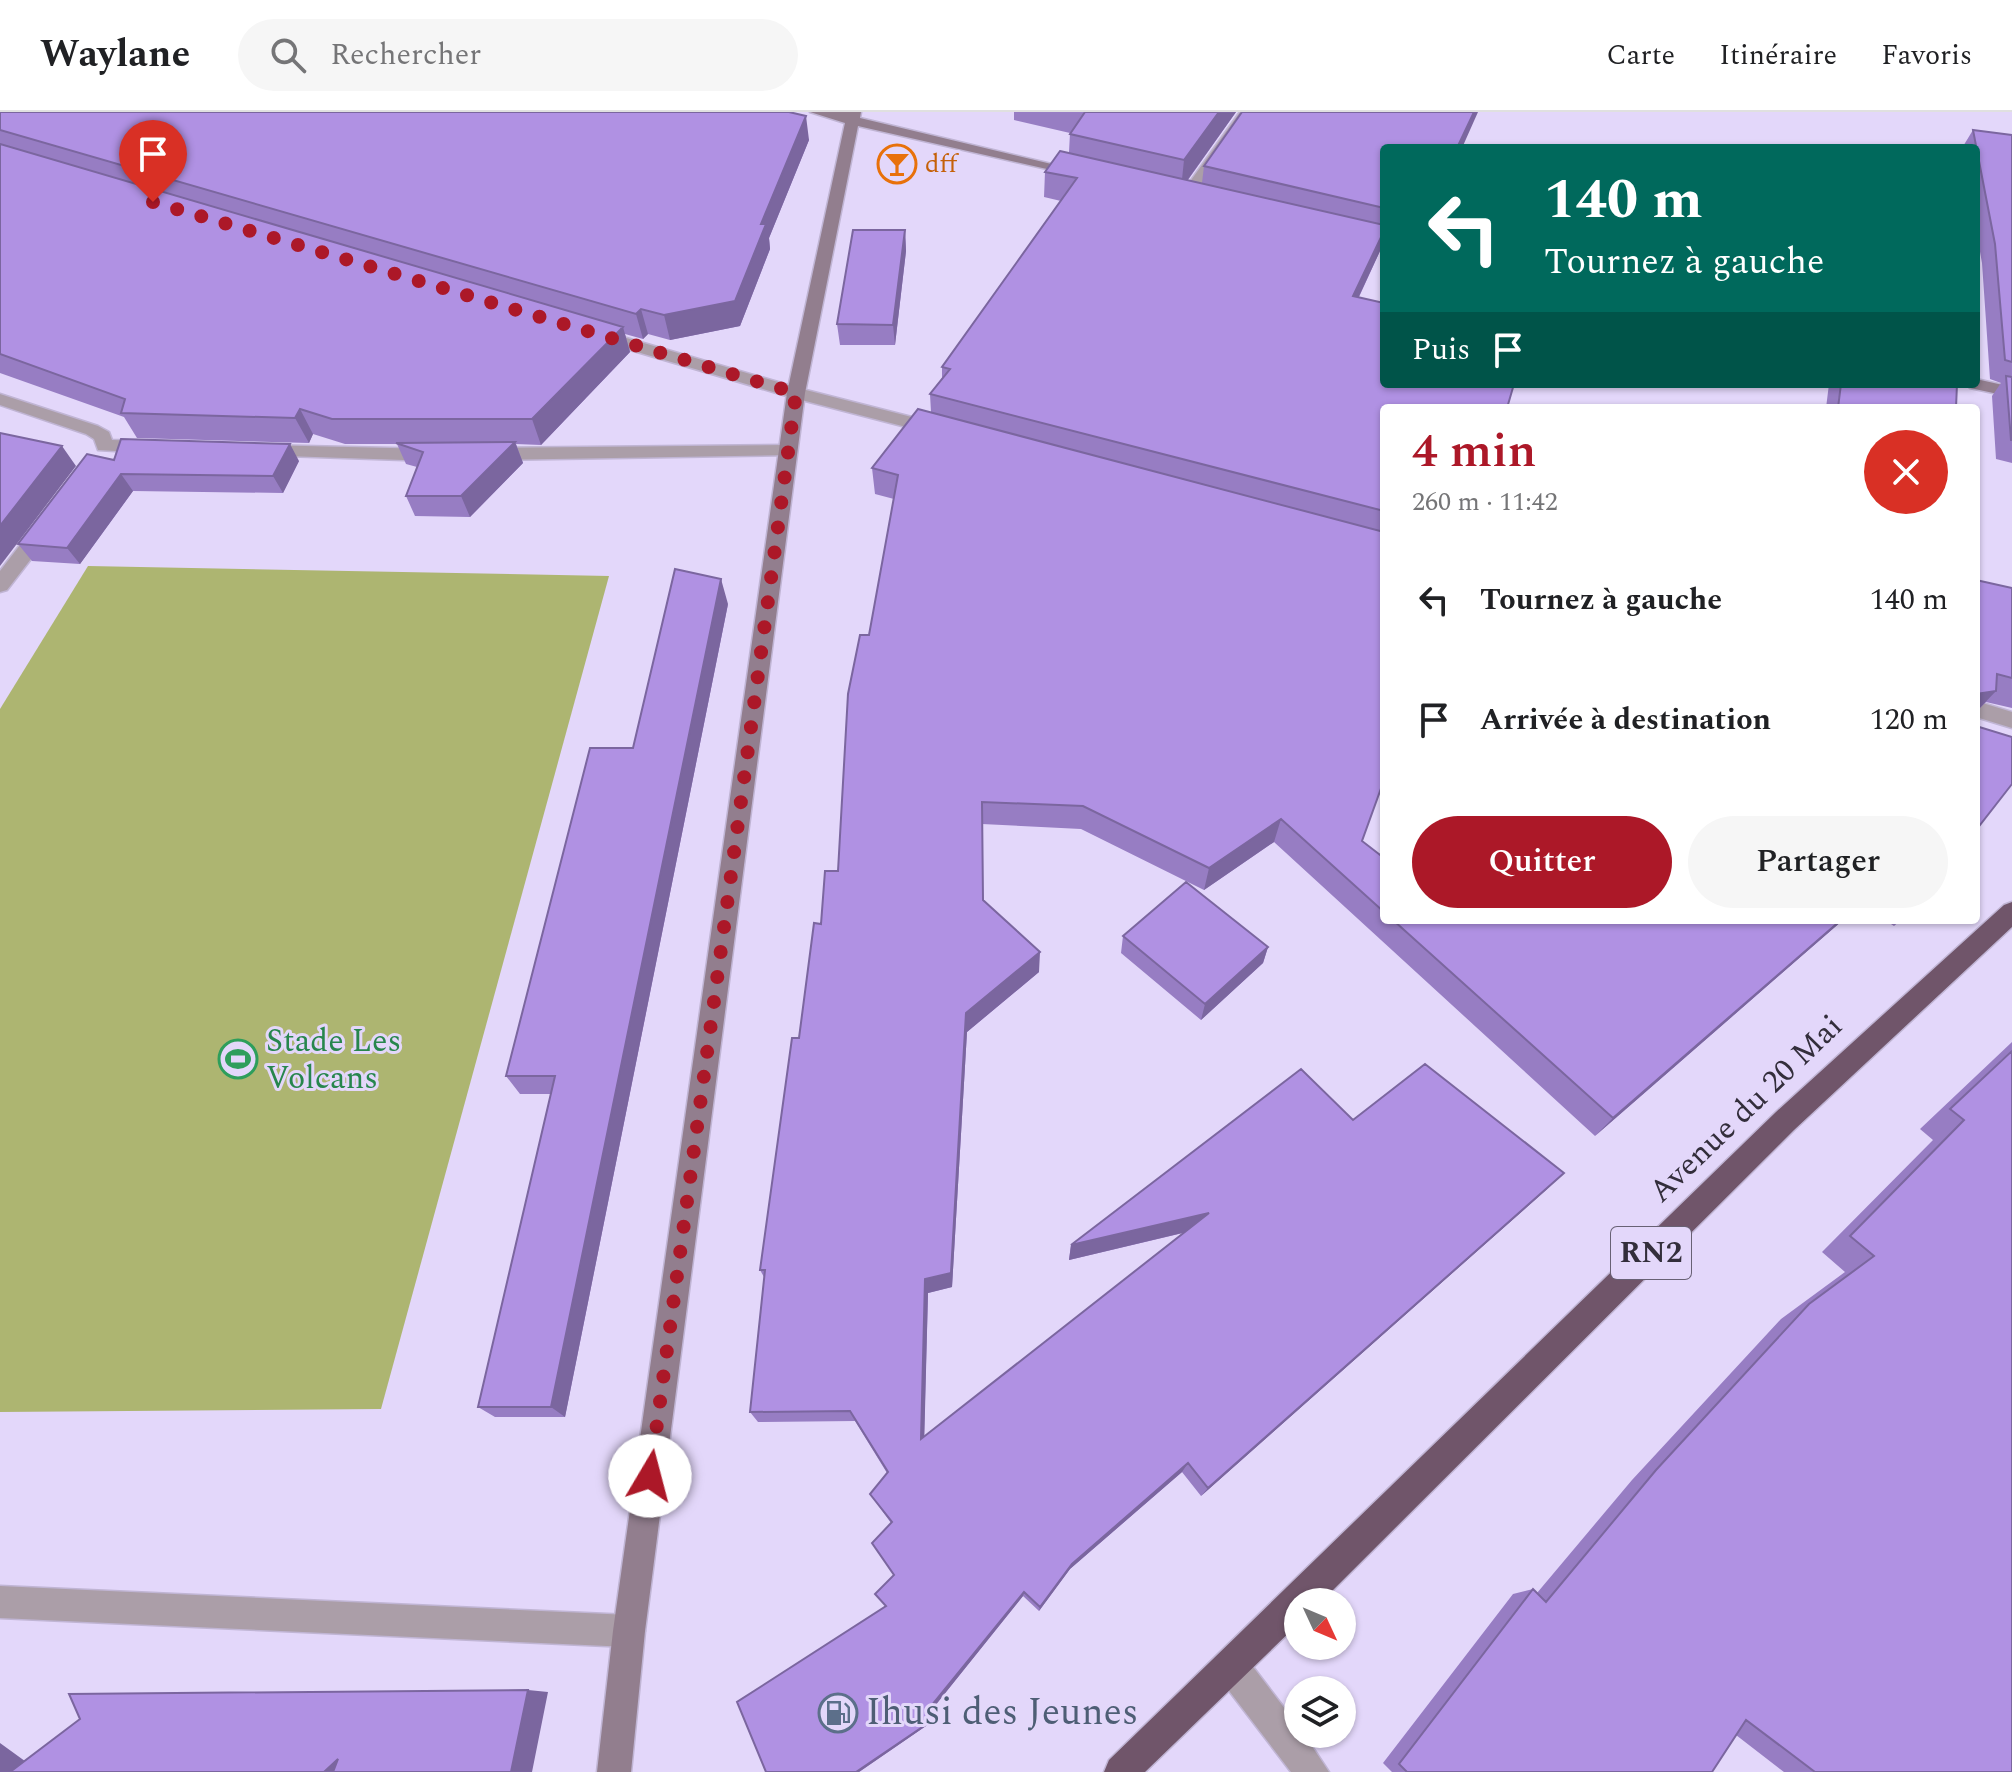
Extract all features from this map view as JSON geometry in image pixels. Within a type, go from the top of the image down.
[{"type":"highway","name":"Avenue du 20 Mai","points":[[1312,1588],[1785,1121],[2012,912]]},
{"type":"highway","name":"Avenue du 20 Mai","points":[[1121,1772],[1284,1616]]},
{"type":"street","points":[[817,112],[853,116],[1096,176]]},
{"type":"street","points":[[1187,197],[1247,112]]},
{"type":"street","points":[[614,1772],[629,1631],[796,393],[853,116]]},
{"type":"street","points":[[582,329],[796,393],[950,432]]},
{"type":"street","points":[[1980,385],[2012,392]]},
{"type":"street","points":[[0,399],[103,436],[104,446],[90,468]]},
{"type":"street","points":[[104,446],[165,448]]},
{"type":"street","points":[[241,450],[465,454],[788,451]]},
{"type":"street","points":[[0,585],[54,515]]},
{"type":"street","points":[[1980,710],[2012,720]]},
{"type":"street","points":[[0,1602],[629,1631]]},
{"type":"street","points":[[1232,1667],[1312,1772]]},
{"type":"green space","name":"Stade Les Volcans","points":[[88,566],[609,576],[381,1409],[0,1412],[0,709]]},
{"type":"building","points":[[0,112],[789,112],[806,116],[761,224],[766,224],[735,301],[664,315],[641,309],[636,314],[0,130]]},
{"type":"building","points":[[1085,112],[1219,112],[1184,160],[1070,134]]},
{"type":"building","points":[[1242,112],[1474,112],[1459,144],[1380,144],[1380,207],[1204,166]]},
{"type":"building","points":[[1973,130],[2012,135],[2012,362],[2005,360],[1995,244],[1980,166],[1980,144],[1976,144]]},
{"type":"building","points":[[0,144],[623,327],[532,419],[332,419],[300,409],[295,418],[121,413],[125,399],[0,354]]},
{"type":"building","points":[[1060,151],[1380,224],[1380,239],[1353,296],[1380,302],[1380,388],[1513,388],[1508,404],[1380,404],[1380,510],[930,394],[950,369],[942,367],[1077,178],[1045,172]]},
{"type":"building","points":[[853,230],[905,230],[893,325],[837,324]]},
{"type":"building","points":[[2006,376],[2012,377],[2012,440],[2011,440]]},
{"type":"building","points":[[1840,388],[1957,388],[1956,404],[1838,404]]},
{"type":"building","points":[[918,409],[1380,531],[1380,791],[1362,841],[1380,855],[1380,908],[1281,819],[1209,868],[1083,806],[982,802],[983,900],[1040,952],[966,1013],[951,1273],[925,1279],[921,1439],[1209,1213],[1071,1245],[1301,1069],[1353,1120],[1425,1064],[1564,1173],[1208,1488],[1188,1463],[1072,1564],[1040,1607],[1024,1592],[931,1706],[937,1717],[856,1772],[766,1772],[737,1702],[886,1606],[875,1594],[894,1575],[872,1543],[892,1522],[870,1494],[888,1472],[850,1411],[750,1412],[765,1270],[760,1270],[792,1038],[799,1038],[814,923],[821,924],[825,871],[838,871],[848,694],[860,635],[869,635],[898,475],[872,468]]},
{"type":"building","points":[[0,433],[62,446],[0,526]]},
{"type":"building","points":[[121,439],[290,444],[273,476],[121,474],[67,548],[18,544],[87,454],[114,460]]},
{"type":"building","points":[[515,442],[461,496],[406,496],[423,452],[396,443]]},
{"type":"building","points":[[675,569],[721,579],[551,1407],[478,1407],[555,1076],[506,1076],[590,748],[633,748]]},
{"type":"building","points":[[1980,581],[2012,588],[2012,678],[1997,674],[1996,691],[1980,693]]},
{"type":"building","points":[[1980,727],[2012,737],[2012,784],[1980,825]]},
{"type":"building","points":[[1186,882],[1268,947],[1205,1004],[1123,936]]},
{"type":"building","points":[[1397,924],[1836,924],[1613,1118]]},
{"type":"building","points":[[2012,1051],[2012,1772],[1815,1772],[1746,1720],[1712,1772],[1407,1772],[1399,1764],[1533,1589],[1546,1602],[1656,1470],[1809,1304],[1874,1256],[1850,1236],[1964,1120],[1950,1109]]},
{"type":"building","points":[[528,1690],[511,1772],[333,1772],[338,1759],[324,1772],[10,1772],[80,1719],[69,1694]]},
{"type":"place","name":"dff","points":[[897,164]]},
{"type":"place","name":"Stade Les Volcans","points":[[238,1059]]},
{"type":"place","name":"Ihusi des Jeunes","points":[[838,1713]]},
{"type":"route","points":[[153,202],[796,393],[650,1476]]}]
